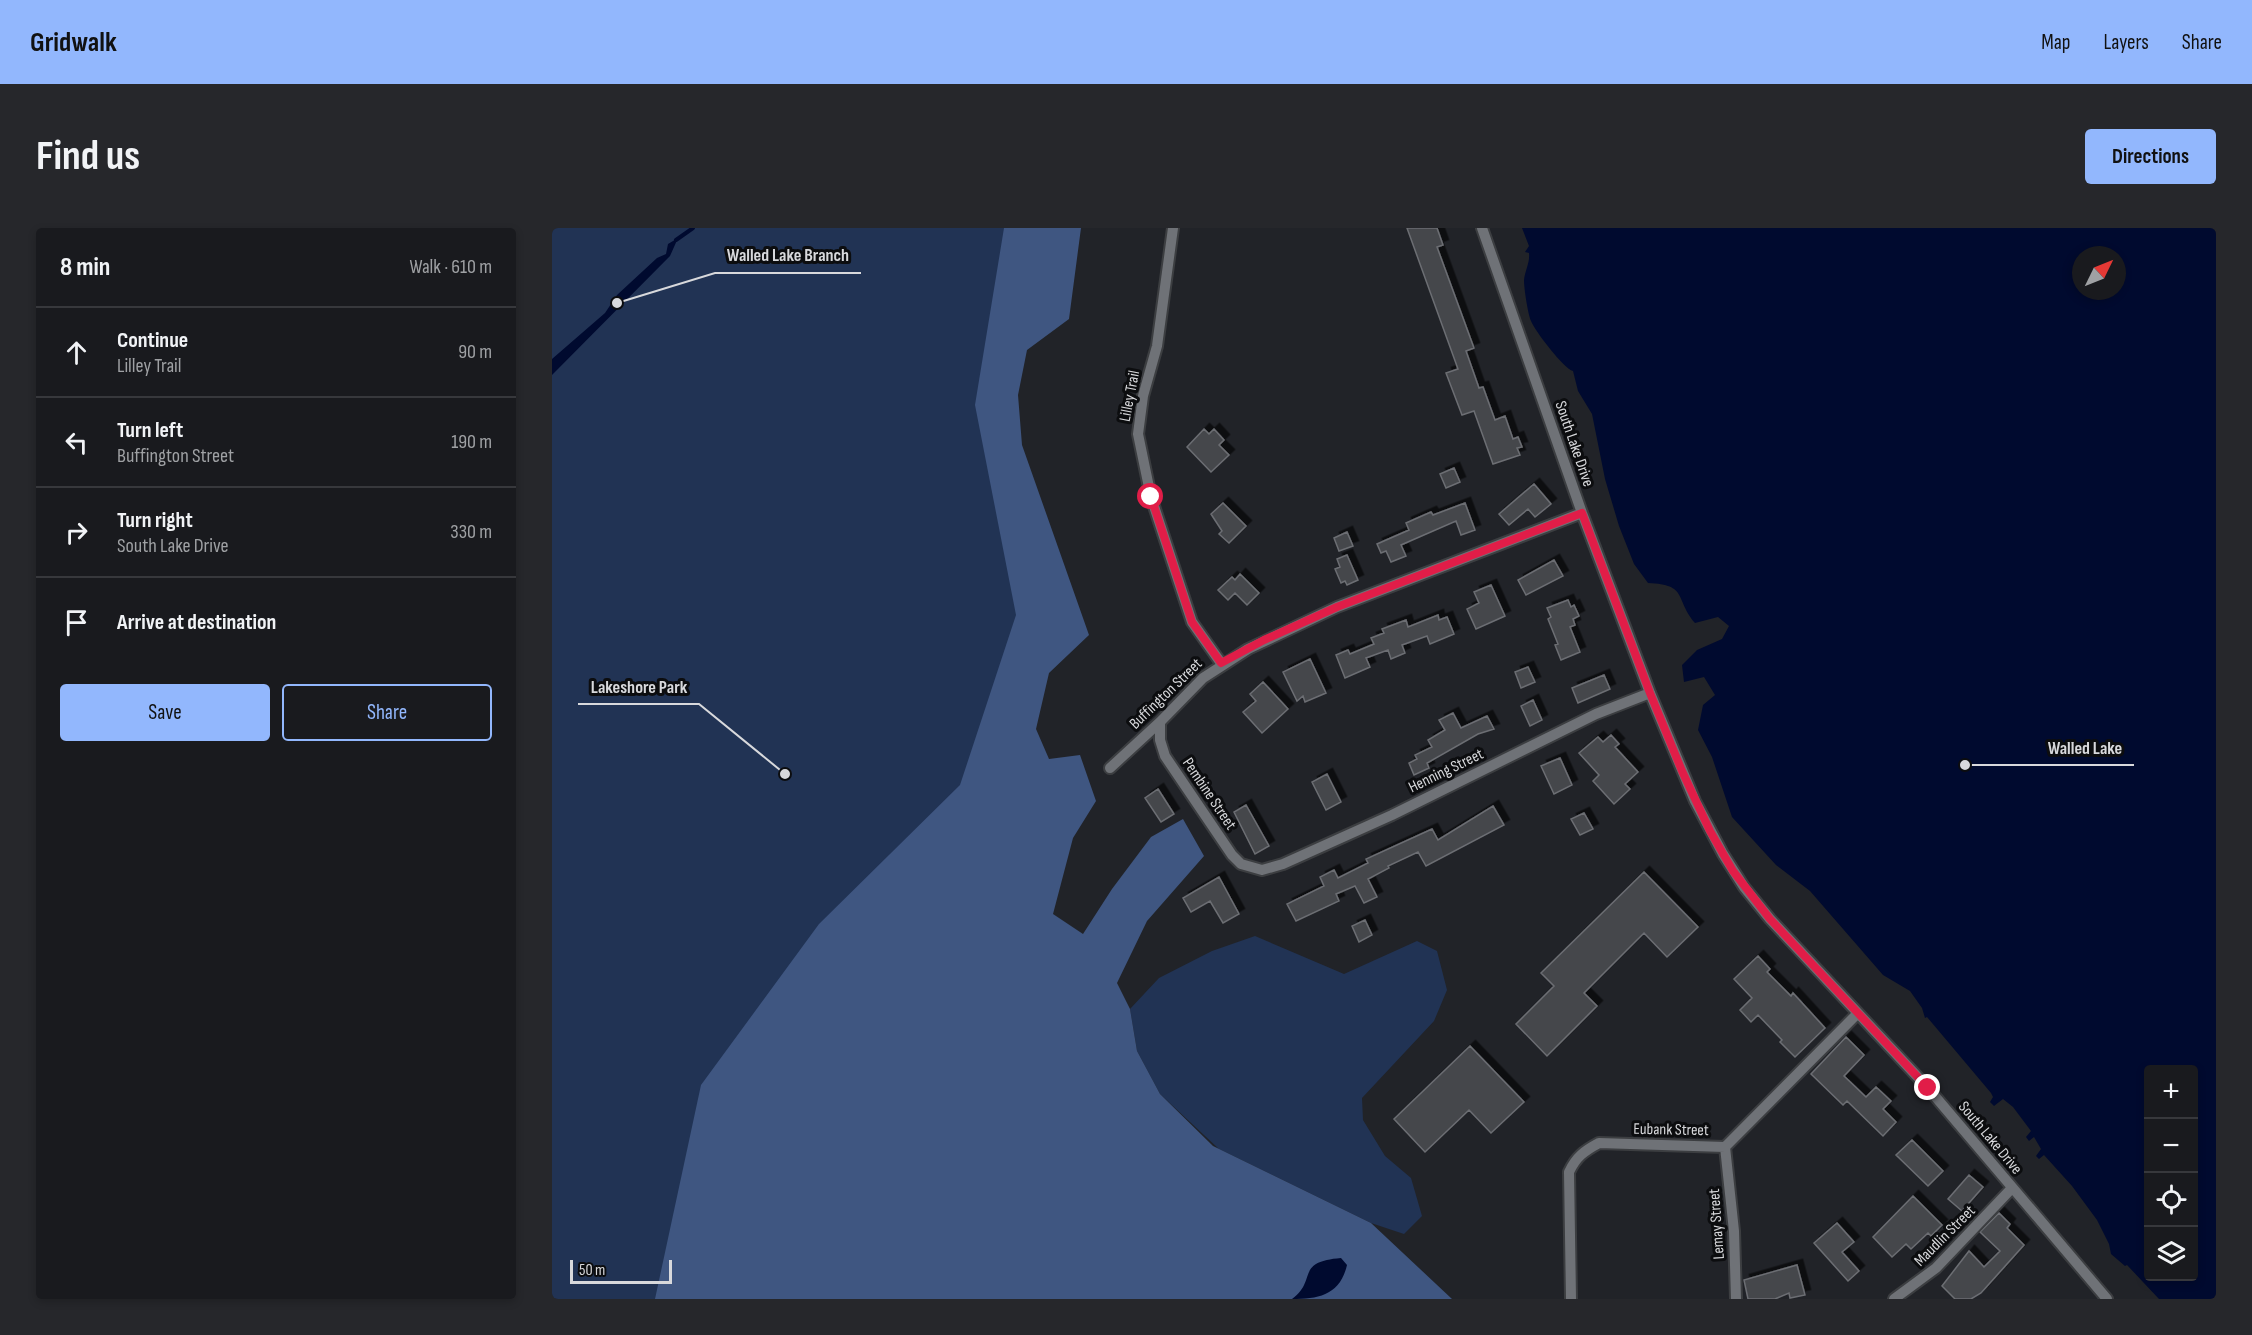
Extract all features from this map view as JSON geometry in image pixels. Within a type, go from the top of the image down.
[{"type":"street","name":"Lilley Trail","points":[[1173,228],[1157,345],[1143,396],[1138,434],[1151,497],[1192,622],[1221,663]]},
{"type":"street","name":"South Lake Drive","points":[[1482,228],[1582,513],[1650,693],[1695,801],[1733,871],[1770,919],[1928,1088],[2100,1296]]},
{"type":"street","name":"Buffington Street","points":[[1110,768],[1221,663],[1264,640],[1337,607],[1582,513]]},
{"type":"street","name":"Henning Street","points":[[1255,868],[1262,870],[1283,864],[1392,815],[1596,714],[1650,693]]},
{"type":"street","name":"Pembine Street","points":[[1160,722],[1160,740],[1165,756],[1232,855],[1242,864],[1255,868]]},
{"type":"street","name":"Eubank Street","points":[[1571,1299],[1569,1172],[1574,1161],[1584,1151],[1599,1143],[1725,1147],[1857,1014]]},
{"type":"street","name":"Lemay Street","points":[[1725,1147],[1734,1231],[1736,1299]]},
{"type":"street","name":"Maudlin Street","points":[[1894,1299],[1936,1268],[2012,1188]]},
{"type":"shaded area","points":[[552,228],[1025,228],[1006,390],[1024,621],[976,1299],[552,1299]]},
{"type":"shaded area","points":[[1004,228],[1081,228],[1069,319],[1027,350],[1018,395],[1022,445],[1089,635],[1049,673],[1036,729],[1049,759],[1080,755],[1096,801],[1073,838],[1053,914],[1083,934],[1112,889],[1151,837],[1183,819],[1204,856],[1147,921],[1117,983],[1130,1009],[1137,1051],[1160,1094],[1213,1146],[1371,1223],[1452,1299],[655,1299],[701,1085],[819,924],[960,785],[1016,615],[975,405]]},
{"type":"shaded area","points":[[1522,228],[2216,228],[2216,1299],[2159,1299],[2127,1265],[2125,1266],[2111,1254],[2109,1244],[2097,1220],[2072,1186],[2044,1155],[2039,1159],[2036,1156],[2041,1149],[2034,1137],[2029,1141],[2026,1137],[2031,1131],[2013,1107],[2003,1099],[1994,1106],[1990,1102],[1993,1097],[1991,1093],[1927,1017],[1925,1018],[1922,1008],[1910,991],[1883,975],[1810,891],[1776,865],[1732,817],[1712,757],[1698,730],[1703,705],[1715,695],[1704,677],[1684,682],[1682,665],[1697,650],[1722,639],[1729,626],[1718,617],[1695,623],[1675,590],[1661,584],[1648,583],[1634,564],[1619,526],[1605,479],[1592,414],[1578,391],[1573,371],[1563,364],[1550,349],[1530,318],[1524,280],[1529,253],[1525,252],[1529,246]]},
{"type":"shaded area","points":[[678,238],[670,256],[552,375],[552,359],[605,313],[617,295],[657,258],[666,254],[668,244]]},
{"type":"shaded area","points":[[1255,936],[1344,974],[1417,941],[1437,951],[1447,990],[1434,1021],[1362,1098],[1363,1120],[1385,1156],[1411,1178],[1422,1216],[1404,1234],[1371,1223],[1219,1149],[1160,1094],[1137,1051],[1130,1009],[1159,978],[1212,951]]},
{"type":"shaded area","points":[[1341,1258],[1347,1265],[1344,1275],[1334,1289],[1311,1298],[1292,1299],[1300,1292],[1309,1273],[1317,1263]]},
{"type":"building","points":[[1407,228],[1437,228],[1443,245],[1437,247],[1474,348],[1466,351],[1479,388],[1483,387],[1495,420],[1505,416],[1513,439],[1518,437],[1522,447],[1517,448],[1520,455],[1493,464],[1474,411],[1462,415],[1446,373],[1458,369]]},
{"type":"building","points":[[1204,429],[1209,434],[1214,429],[1224,440],[1219,445],[1229,455],[1211,472],[1187,447]]},
{"type":"building","points":[[1454,468],[1460,482],[1446,488],[1440,474]]},
{"type":"building","points":[[1534,484],[1551,504],[1535,517],[1528,509],[1509,525],[1499,514]]},
{"type":"building","points":[[1223,503],[1246,526],[1229,543],[1219,534],[1222,531],[1211,514]]},
{"type":"building","points":[[1465,503],[1475,530],[1461,535],[1456,521],[1401,545],[1406,556],[1391,562],[1386,551],[1381,553],[1377,544],[1409,530],[1406,523],[1431,512],[1433,515]]},
{"type":"building","points":[[1347,532],[1353,546],[1339,551],[1334,538]]},
{"type":"building","points":[[1347,555],[1358,580],[1347,585],[1345,581],[1341,583],[1335,569],[1340,567],[1337,559]]},
{"type":"building","points":[[1554,560],[1563,576],[1526,595],[1518,580]]},
{"type":"building","points":[[1240,574],[1259,593],[1247,605],[1235,593],[1228,600],[1218,590],[1232,577],[1235,580]]},
{"type":"building","points":[[1491,585],[1505,616],[1476,629],[1467,609],[1479,603],[1474,592]]},
{"type":"building","points":[[1568,600],[1571,607],[1574,605],[1579,616],[1573,619],[1575,625],[1570,627],[1580,652],[1561,660],[1555,645],[1558,644],[1548,619],[1551,617],[1547,608]]},
{"type":"building","points":[[1438,615],[1439,620],[1447,617],[1454,634],[1430,644],[1427,636],[1402,645],[1405,653],[1391,659],[1388,650],[1366,658],[1370,667],[1345,678],[1336,655],[1348,650],[1350,654],[1374,644],[1371,638],[1384,633],[1382,629],[1406,620],[1408,627]]},
{"type":"building","points":[[1310,659],[1326,693],[1305,702],[1303,696],[1297,701],[1283,672]]},
{"type":"building","points":[[1528,667],[1535,682],[1521,688],[1515,672]]},
{"type":"building","points":[[1604,675],[1610,689],[1578,703],[1572,688]]},
{"type":"building","points":[[1263,682],[1288,709],[1262,733],[1243,712],[1256,701],[1250,694]]},
{"type":"building","points":[[1533,700],[1542,720],[1530,726],[1521,706]]},
{"type":"building","points":[[1453,713],[1461,728],[1487,716],[1494,729],[1478,734],[1427,763],[1429,768],[1414,775],[1409,763],[1417,759],[1415,755],[1432,747],[1428,740],[1445,730],[1439,720]]},
{"type":"building","points":[[1611,735],[1619,744],[1615,747],[1638,772],[1625,784],[1630,789],[1614,804],[1593,781],[1599,775],[1579,753],[1598,737],[1603,742]]},
{"type":"building","points":[[1560,758],[1572,785],[1554,794],[1541,766]]},
{"type":"building","points":[[1327,774],[1341,802],[1326,810],[1312,782]]},
{"type":"building","points":[[1158,789],[1174,814],[1161,822],[1145,798]]},
{"type":"building","points":[[1246,805],[1269,846],[1255,854],[1234,812]]},
{"type":"building","points":[[1493,806],[1504,825],[1426,866],[1418,852],[1388,866],[1389,868],[1368,879],[1377,897],[1364,903],[1355,886],[1336,894],[1339,901],[1296,921],[1287,904],[1324,886],[1320,877],[1334,870],[1338,878],[1368,863],[1366,859],[1432,829],[1438,840]]},
{"type":"building","points":[[1584,813],[1593,829],[1580,835],[1571,819]]},
{"type":"building","points":[[1644,872],[1698,927],[1667,957],[1644,933],[1584,993],[1597,1006],[1547,1056],[1516,1024],[1554,986],[1541,973]]},
{"type":"building","points":[[1219,877],[1239,914],[1223,923],[1210,901],[1191,912],[1183,898]]},
{"type":"building","points":[[1365,920],[1372,935],[1359,942],[1352,926]]},
{"type":"building","points":[[1758,956],[1770,969],[1767,972],[1791,996],[1793,993],[1825,1028],[1795,1057],[1758,1015],[1751,1022],[1740,1010],[1752,998],[1734,979]]},
{"type":"building","points":[[1846,1037],[1864,1055],[1844,1076],[1866,1097],[1876,1087],[1891,1101],[1883,1109],[1896,1122],[1883,1136],[1847,1101],[1843,1105],[1811,1074]]},
{"type":"building","points":[[1470,1046],[1524,1102],[1491,1133],[1469,1110],[1425,1152],[1394,1119]]},
{"type":"building","points":[[1912,1140],[1943,1171],[1928,1186],[1896,1155]]},
{"type":"building","points":[[1969,1175],[1983,1187],[1962,1211],[1948,1199]]},
{"type":"building","points":[[1913,1196],[1942,1225],[1931,1236],[1928,1233],[1911,1249],[1906,1244],[1892,1257],[1873,1237]]},
{"type":"building","points":[[1999,1213],[2010,1224],[2007,1228],[2024,1245],[1981,1293],[1971,1299],[1955,1299],[1942,1286],[1969,1251],[1984,1267],[2000,1251],[1980,1232]]},
{"type":"building","points":[[1837,1223],[1854,1242],[1842,1252],[1859,1271],[1848,1281],[1814,1243]]},
{"type":"building","points":[[1797,1265],[1805,1295],[1790,1298],[1789,1293],[1775,1299],[1748,1299],[1744,1280]]},
{"type":"waterway","points":[[676,240],[693,228]]},
{"type":"place","name":"Walled Lake Branch","points":[[617,303]]},
{"type":"place","name":"Walled Lake","points":[[1965,765]]},
{"type":"place","name":"Lakeshore Park","points":[[785,774]]},
{"type":"route","points":[[1151,497],[1192,622],[1221,663],[1264,640],[1337,607],[1582,513],[1682,771],[1710,831],[1733,871],[1770,919],[1928,1088]]}]
